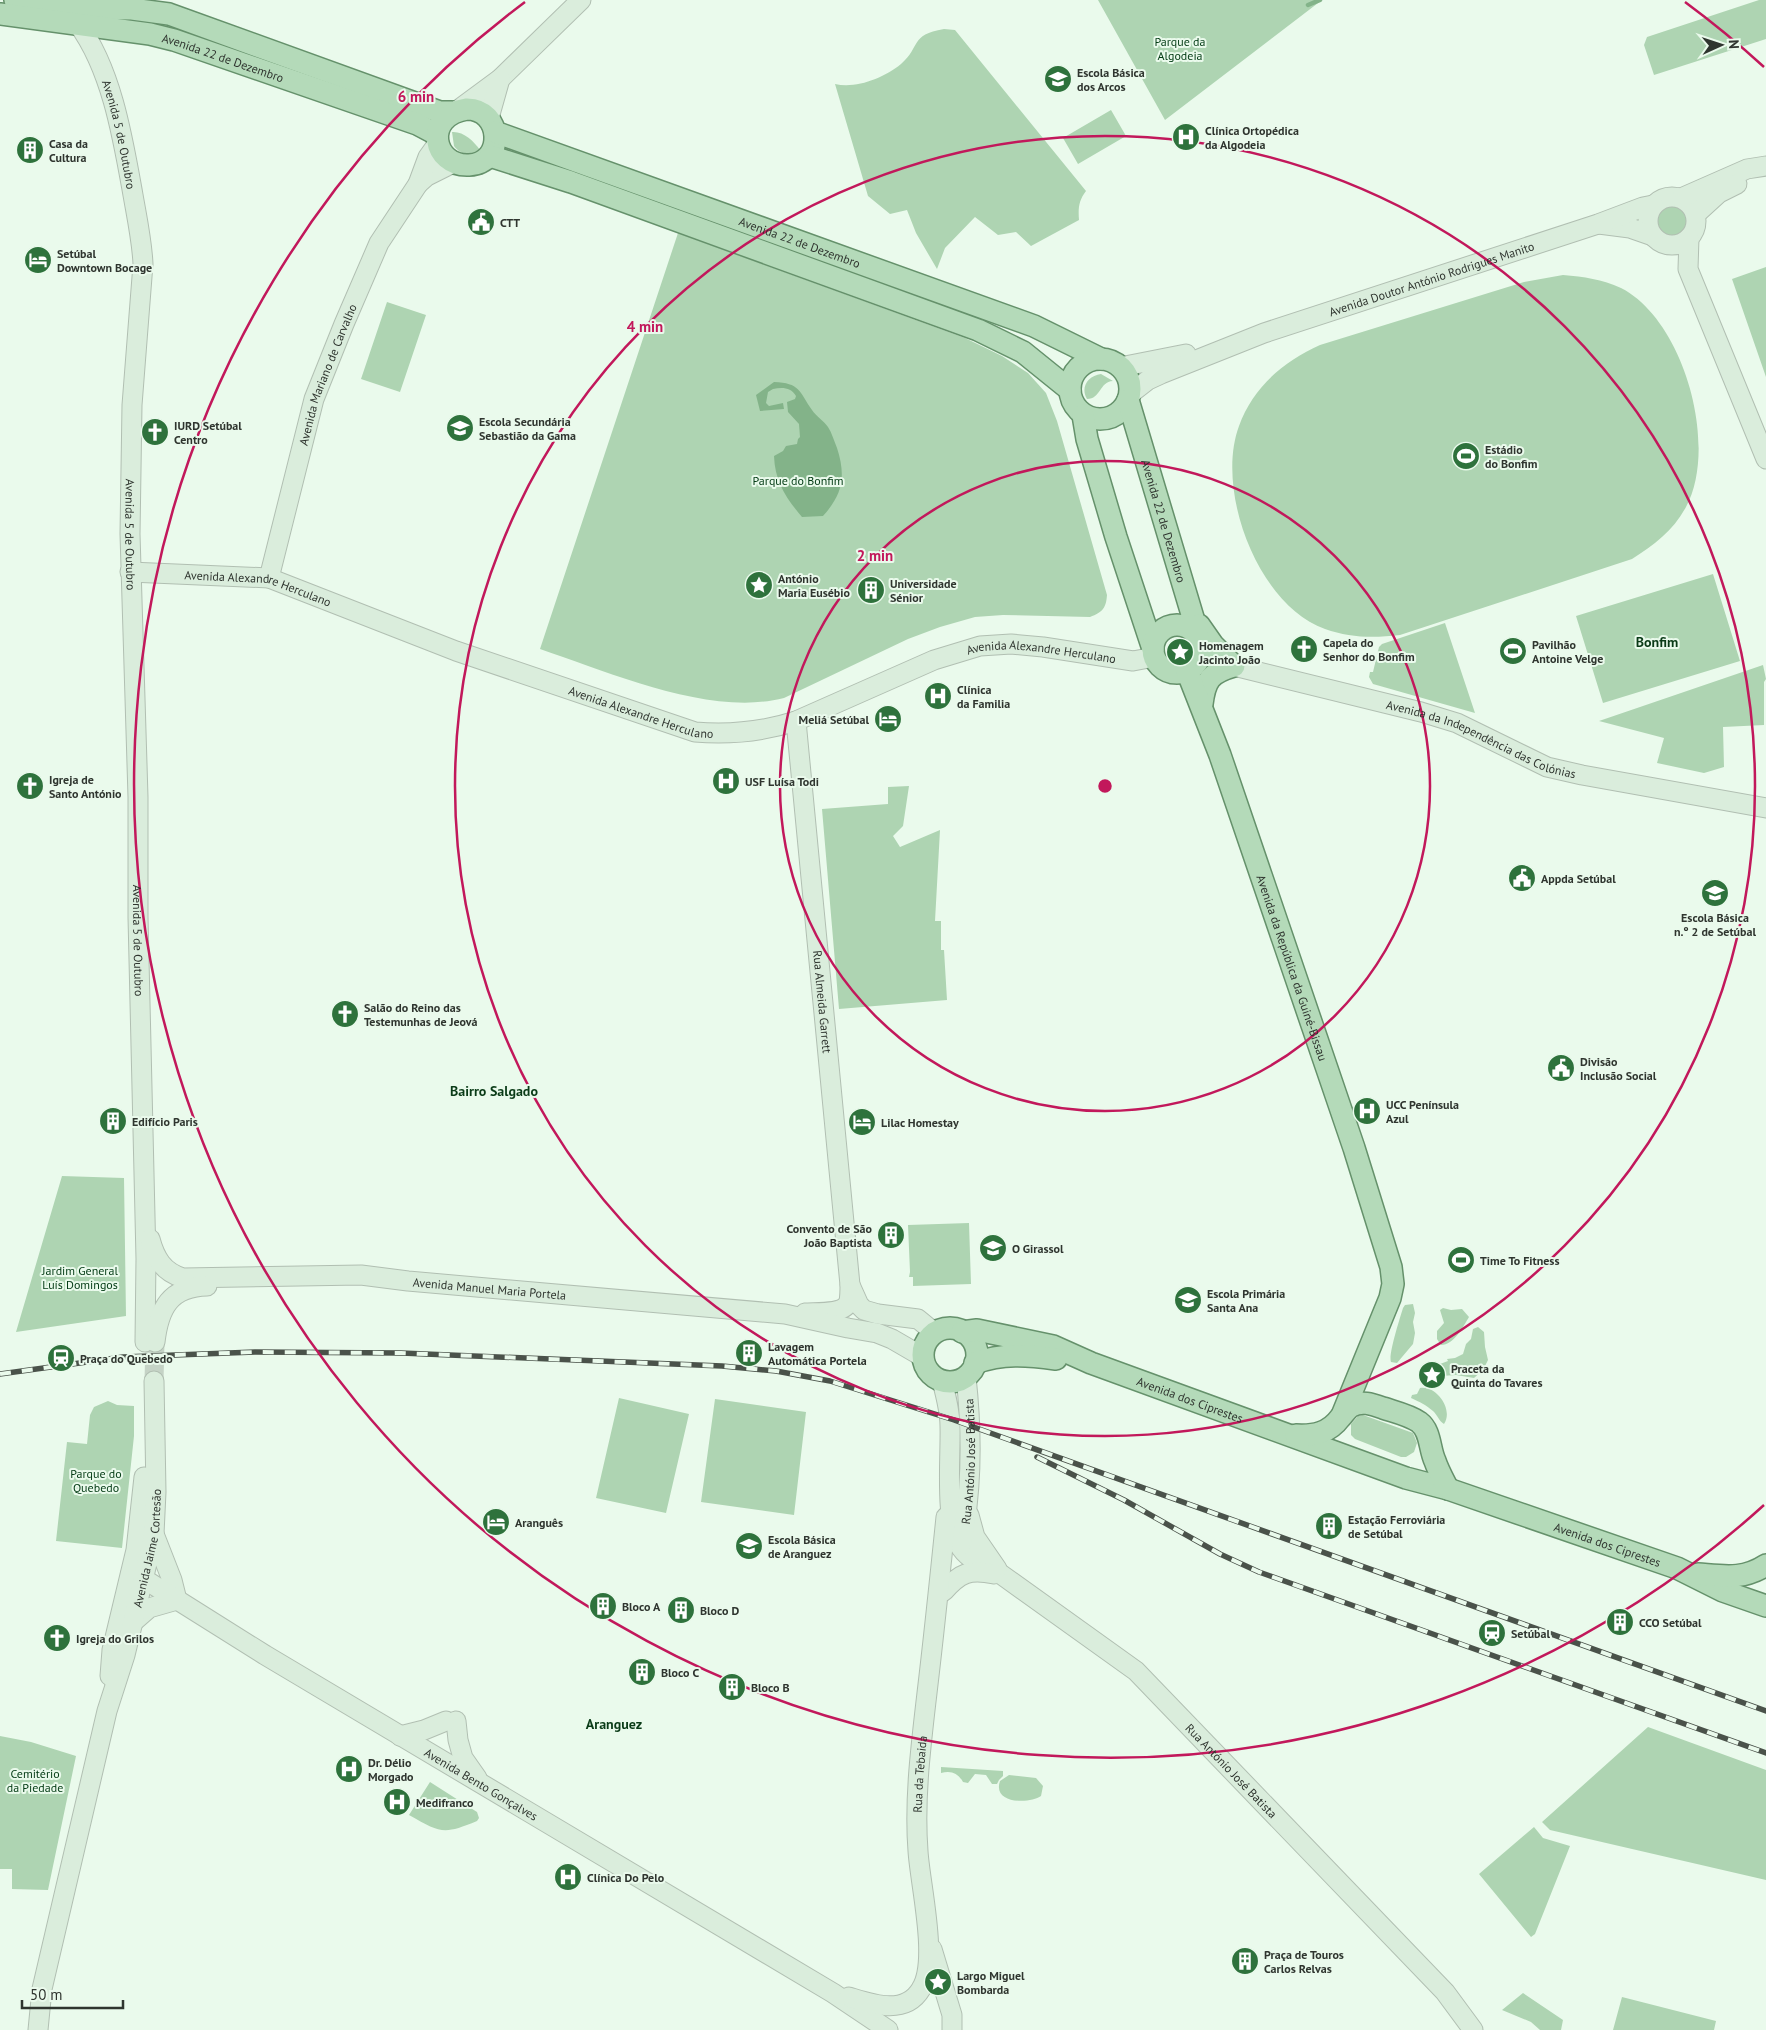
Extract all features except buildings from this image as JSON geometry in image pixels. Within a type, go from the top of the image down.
[{"type":"main road","name":"Avenida 22 de Dezembro","points":[[15,0],[65,8],[132,9],[169,14],[433,109],[455,111]]},
{"type":"main road","points":[[500,80],[492,125],[494,150],[490,156],[479,163],[469,165],[455,162],[445,155],[437,139],[442,122],[500,80],[581,0]]},
{"type":"main road","name":"Avenida 22 de Dezembro","points":[[0,14],[150,34],[174,40],[418,124],[437,139]]},
{"type":"main road","name":"Avenida 5 de Outubro","points":[[78,24],[95,50],[109,89],[126,156],[142,247],[143,264],[132,405],[130,572],[138,797],[138,917],[146,1224]]},
{"type":"main road","points":[[455,111],[479,110],[492,125]]},
{"type":"main road","name":"Avenida 22 de Dezembro","points":[[492,125],[1034,326],[1110,363]]},
{"type":"main road","name":"Avenida Mariano de Carvalho","points":[[269,578],[314,399],[344,324],[380,243],[418,184],[437,139]]},
{"type":"main road","name":"Avenida 22 de Dezembro","points":[[490,156],[642,208],[978,330],[1023,352],[1070,390]]},
{"type":"main road","name":"Avenida Mariano de Carvalho","points":[[418,184],[427,176],[455,162]]},
{"type":"main road","points":[[1766,166],[1747,169],[1681,198],[1665,198],[1654,206],[1648,221],[1659,241],[1688,269],[1766,459]]},
{"type":"main road","points":[[1696,214],[1720,193],[1766,170]]},
{"type":"main road","points":[[1681,198],[1687,201],[1696,214],[1696,223],[1689,238],[1688,269]]},
{"type":"main road","name":"Avenida Doutor António Rodrigues Manito","points":[[1129,397],[1148,380],[1264,333],[1598,224],[1643,207],[1654,206]]},
{"type":"main road","name":"Avenida Doutor António Rodrigues Manito","points":[[1598,224],[1630,228],[1659,241]]},
{"type":"main road","points":[[1659,241],[1675,245],[1689,238]]},
{"type":"main road","name":"Avenida Doutor António Rodrigues Manito","points":[[1110,363],[1179,356],[1232,339],[1264,333]]},
{"type":"main road","points":[[1091,360],[1110,363],[1126,374],[1130,384],[1129,397],[1120,412],[1112,418],[1092,419],[1083,415],[1076,408],[1070,390],[1071,380],[1082,364],[1091,360]]},
{"type":"main road","name":"Avenida 22 de Dezembro","points":[[1129,397],[1200,647]]},
{"type":"main road","points":[[1083,415],[1087,439],[1153,653],[1159,666],[1168,671],[1178,673],[1187,671],[1196,663],[1200,647],[1195,633],[1187,627],[1178,625],[1168,626],[1160,632],[1155,640],[1153,653]]},
{"type":"main road","name":"Avenida Alexandre Herculano","points":[[130,572],[269,578],[456,651],[695,732],[723,734],[773,728],[796,721],[934,660],[980,646],[1011,644],[1043,647],[1133,661],[1153,653]]},
{"type":"main road","points":[[1190,609],[1203,632],[1234,666],[1214,674],[1207,682],[1202,704]]},
{"type":"main road","points":[[1112,658],[1129,657],[1137,650],[1143,634],[1144,624]]},
{"type":"main road","name":"Avenida da Independência das Colónias","points":[[1200,647],[1234,666],[1457,723],[1547,767],[1582,776],[1766,808]]},
{"type":"main road","name":"Avenida da República da Guiné-Bissau","points":[[1187,671],[1202,704],[1354,1148],[1391,1268],[1393,1284],[1390,1298],[1342,1416]]},
{"type":"main road","name":"Rua Almeida Garrett","points":[[796,721],[850,1285]]},
{"type":"main road","points":[[146,1224],[150,1342],[160,1314],[166,1304],[172,1297],[183,1290],[192,1288],[378,1284],[408,1281]]},
{"type":"main road","name":"Avenida Manuel Maria Portela","points":[[146,1224],[150,1241],[160,1263],[174,1275],[195,1278],[361,1275],[408,1281],[785,1314],[877,1333],[892,1339],[923,1357]]},
{"type":"main road","points":[[850,1285],[859,1305],[864,1310],[878,1314],[918,1319],[934,1333],[925,1346],[923,1357],[926,1368],[931,1374],[942,1381],[949,1413],[950,1481]]},
{"type":"main road","name":"Avenida Manuel Maria Portela","points":[[785,1314],[841,1310],[849,1300],[850,1285]]},
{"type":"main road","name":"Avenida dos Ciprestes","points":[[934,1333],[946,1329],[962,1332],[977,1330],[1053,1346],[1091,1363],[1393,1473],[1448,1489],[1691,1574],[1723,1591],[1766,1606]]},
{"type":"main road","points":[[962,1332],[972,1342],[976,1350],[971,1370]]},
{"type":"main road","name":"Avenida dos Ciprestes","points":[[942,1381],[956,1382],[991,1357],[1018,1354],[1091,1363]]},
{"type":"main road","points":[[1365,1362],[1373,1393],[1386,1409]]},
{"type":"main road","name":"Rua António José Batista","points":[[940,1599],[960,1547],[968,1506],[971,1370]]},
{"type":"main road","name":"Avenida Jaime Cortesão","points":[[38,2030],[42,1989],[107,1711],[133,1622],[138,1576],[150,1380],[156,1492],[154,1534],[138,1576],[112,1650],[107,1711]]},
{"type":"main road","name":"Avenida dos Ciprestes","points":[[1290,1434],[1322,1433],[1330,1429],[1348,1408],[1367,1402],[1417,1421],[1424,1427],[1434,1460],[1448,1489]]},
{"type":"main road","points":[[1342,1416],[1338,1433],[1340,1440],[1354,1459]]},
{"type":"main road","points":[[1393,1473],[1409,1472],[1420,1465],[1427,1455],[1429,1440]]},
{"type":"main road","name":"Rua António José Batista","points":[[950,1481],[953,1525],[960,1547],[971,1558],[1002,1576],[1136,1671],[1445,1992],[1473,2030]]},
{"type":"main road","name":"Rua António José Batista","points":[[940,1599],[950,1481]]},
{"type":"main road","points":[[968,1506],[975,1537],[980,1547],[1002,1576]]},
{"type":"main road","points":[[133,1622],[150,1608],[177,1600],[172,1580],[154,1534]]},
{"type":"main road","points":[[1691,1574],[1736,1577],[1757,1571],[1766,1566]]},
{"type":"main road","points":[[940,1599],[955,1579],[964,1574],[980,1571],[1002,1576]]},
{"type":"main road","name":"Avenida Bento Gonçalves","points":[[138,1576],[400,1736],[479,1781],[833,1993]]},
{"type":"main road","name":"Rua da Tebaida","points":[[929,1941],[917,1850],[917,1815],[920,1753],[940,1599]]},
{"type":"main road","points":[[400,1736],[451,1721],[463,1758],[479,1781]]},
{"type":"main road","points":[[833,1993],[870,2004],[892,2006],[912,1998],[921,1990],[926,1979],[929,1941]]},
{"type":"main road","points":[[929,1941],[952,2023],[965,2030]]},
{"type":"main road","points":[[833,1993],[888,2030]]},
{"type":"green space","name":"Parque da Algodeia","points":[[1098,0],[1322,0],[1165,120]]},
{"type":"green space","points":[[1759,0],[1766,0],[1766,39],[1654,75],[1644,45],[1647,37]]},
{"type":"green space","points":[[944,29],[955,30],[1086,191],[1080,204],[1079,220],[1031,246],[1016,232],[998,235],[975,217],[945,248],[937,269],[916,233],[907,210],[890,214],[868,196],[835,84],[861,84],[886,74],[907,58],[920,38]]},
{"type":"green space","points":[[1111,110],[1126,136],[1078,164],[1063,138]]},
{"type":"green space","points":[[452,132],[468,137],[480,150],[469,154],[460,151],[454,146]]},
{"type":"green space","points":[[1673,205],[1685,209],[1689,221],[1685,233],[1673,237],[1661,233],[1657,221],[1661,209]]},
{"type":"green space","name":"Parque do Bonfim","points":[[678,233],[965,338],[1002,356],[1028,373],[1046,393],[1057,421],[1107,595],[1103,609],[1090,617],[1003,615],[975,617],[908,639],[784,698],[755,702],[725,702],[661,690],[540,649]]},
{"type":"green space","points":[[1766,267],[1766,377],[1732,279]]},
{"type":"green space","name":"Estádio do Bonfim","points":[[1563,275],[1600,280],[1621,288],[1643,304],[1662,327],[1678,355],[1690,387],[1697,419],[1699,452],[1695,481],[1681,516],[1655,543],[1632,559],[1400,635],[1381,637],[1353,636],[1325,629],[1301,616],[1280,596],[1262,571],[1248,543],[1238,512],[1233,482],[1233,452],[1239,426],[1245,412],[1261,387],[1282,367],[1320,345],[1524,282]]},
{"type":"green space","points":[[387,302],[426,315],[400,392],[361,379]]},
{"type":"green space","points":[[1101,374],[1113,381],[1105,384],[1095,396],[1087,399],[1084,390],[1086,383],[1092,377]]},
{"type":"green space","points":[[1713,574],[1740,661],[1603,703],[1576,616]]},
{"type":"green space","points":[[1445,623],[1475,713],[1373,684],[1369,677],[1370,672],[1373,672],[1379,647],[1382,644]]},
{"type":"green space","points":[[1763,665],[1766,679],[1764,682],[1764,725],[1723,727],[1724,767],[1704,773],[1657,763],[1664,738],[1599,721]]},
{"type":"green space","points":[[909,786],[903,826],[893,836],[900,847],[940,830],[935,921],[941,921],[941,950],[944,950],[947,1000],[839,1009],[822,809],[888,804],[888,787]]},
{"type":"green space","name":"Jardim General Luís Domingos","points":[[62,1176],[124,1178],[126,1316],[16,1332]]},
{"type":"green space","points":[[969,1223],[971,1284],[913,1286],[913,1277],[909,1277],[908,1225]]},
{"type":"green space","points":[[1413,1304],[1415,1333],[1413,1344],[1397,1363],[1391,1362],[1393,1344],[1403,1308],[1405,1305]]},
{"type":"green space","points":[[1443,1308],[1451,1310],[1462,1309],[1469,1317],[1454,1339],[1441,1345],[1437,1339],[1437,1331],[1444,1323],[1440,1310]]},
{"type":"green space","points":[[1478,1327],[1484,1332],[1488,1360],[1483,1370],[1474,1378],[1456,1375],[1441,1376],[1437,1371],[1440,1364],[1448,1361],[1447,1359],[1463,1354],[1466,1344],[1471,1339],[1473,1329]]},
{"type":"green space","points":[[1420,1388],[1432,1390],[1442,1399],[1447,1412],[1444,1424],[1430,1409],[1411,1398],[1412,1395],[1417,1394]]},
{"type":"green space","points":[[619,1398],[689,1414],[666,1513],[596,1498]]},
{"type":"green space","points":[[715,1399],[806,1412],[794,1515],[701,1502]]},
{"type":"green space","name":"Parque do Quebedo","points":[[108,1401],[117,1405],[134,1406],[134,1436],[122,1548],[56,1541],[67,1442],[87,1444],[90,1415],[94,1407]]},
{"type":"green space","points":[[1363,1415],[1413,1433],[1417,1443],[1414,1452],[1406,1457],[1401,1457],[1355,1439],[1351,1435],[1351,1424],[1358,1416]]},
{"type":"green space","points":[[1648,1727],[1766,1770],[1766,1880],[1550,1830],[1542,1822]]},
{"type":"green space","name":"Cemitério da Piedade","points":[[0,1736],[31,1742],[76,1756],[48,1890],[12,1889],[12,1869],[0,1869]]},
{"type":"green space","points":[[941,1767],[1003,1771],[1003,1776],[997,1784],[992,1784],[986,1775],[975,1774],[968,1783],[963,1782],[954,1773],[941,1773]]},
{"type":"green space","points":[[1009,1775],[1036,1778],[1043,1786],[1041,1796],[1036,1799],[1021,1801],[1007,1798],[1001,1794],[999,1789],[1000,1781]]},
{"type":"green space","points":[[430,1782],[477,1812],[479,1818],[477,1821],[457,1829],[442,1830],[428,1826],[409,1815]]},
{"type":"green space","points":[[1534,1827],[1543,1838],[1570,1846],[1535,1934],[1531,1937],[1479,1874]]},
{"type":"green space","points":[[1523,1993],[1563,2020],[1561,2030],[1540,2030],[1531,2022],[1502,2010]]},
{"type":"green space","points":[[1622,1997],[1716,2021],[1714,2030],[1613,2030]]},
{"type":"shaded area","points":[[774,382],[789,384],[798,389],[832,434],[840,458],[842,476],[839,492],[823,516],[802,517],[786,496],[779,482],[774,456],[783,451],[786,446],[797,444],[800,437],[799,424],[788,412],[787,402],[795,399],[796,396],[792,391],[780,388],[768,392],[766,403],[769,406],[783,403],[784,409],[760,411],[756,395]]},
{"type":"waterway","points":[[1308,5],[1320,0]]},
{"type":"tunnel","points":[[154,1381],[155,1342]]},
{"type":"railway","points":[[0,1374],[123,1357],[255,1352],[401,1353],[722,1366],[776,1371],[830,1381],[954,1420],[1766,1711]]},
{"type":"railway","points":[[1037,1457],[1124,1500],[1220,1554],[1259,1572],[1766,1753]]},
{"type":"place","name":"Escola Básica dos Arcos","points":[[1058,79]]},
{"type":"place","name":"Clínica Ortopédica da Algodeia","points":[[1186,137]]},
{"type":"place","name":"Casa da Cultura","points":[[30,150]]},
{"type":"place","name":"CTT","points":[[481,222]]},
{"type":"place","name":"Setúbal Downtown Bocage","points":[[38,260]]},
{"type":"place","name":"Escola Secundária Sebastião da Gama","points":[[460,428]]},
{"type":"place","name":"IURD Setúbal Centro","points":[[155,432]]},
{"type":"place","name":"Estádio do Bonfim","points":[[1466,456]]},
{"type":"place","name":"António Maria Eusébio","points":[[759,585]]},
{"type":"place","name":"Universidade Sénior","points":[[871,590]]},
{"type":"place","name":"Capela do Senhor do Bonfim","points":[[1304,649]]},
{"type":"place","name":"Pavilhão Antoine Velge","points":[[1513,651]]},
{"type":"place","name":"Homenagem Jacinto João","points":[[1180,652]]},
{"type":"place","name":"Clínica da Familia","points":[[938,696]]},
{"type":"place","name":"Meliá Setúbal","points":[[888,719]]},
{"type":"place","name":"USF Luísa Todi","points":[[726,781]]},
{"type":"place","name":"Igreja de Santo António","points":[[30,786]]},
{"type":"place","name":"Appda Setúbal","points":[[1522,878]]},
{"type":"place","name":"Escola Básica n.º 2 de Setúbal","points":[[1715,893]]},
{"type":"place","name":"Salão do Reino das Testemunhas de Jeová","points":[[345,1014]]},
{"type":"place","name":"Divisão Inclusão Social","points":[[1561,1068]]},
{"type":"place","name":"UCC Península Azul","points":[[1367,1111]]},
{"type":"place","name":"Edifício Paris","points":[[113,1121]]},
{"type":"place","name":"Lilac Homestay","points":[[862,1122]]},
{"type":"place","name":"Convento de São João Baptista","points":[[891,1235]]},
{"type":"place","name":"O Girassol","points":[[993,1248]]},
{"type":"place","name":"Time To Fitness","points":[[1461,1260]]},
{"type":"place","name":"Escola Primária Santa Ana","points":[[1188,1300]]},
{"type":"place","name":"Lavagem Automática Portela","points":[[749,1353]]},
{"type":"place","name":"Praça do Quebedo","points":[[61,1358]]},
{"type":"place","name":"Praceta da Quinta do Tavares","points":[[1432,1375]]},
{"type":"place","name":"Aranguês","points":[[496,1522]]},
{"type":"place","name":"Estação Ferroviária de Setúbal","points":[[1329,1526]]},
{"type":"place","name":"Escola Básica de Aranguez","points":[[749,1546]]},
{"type":"place","name":"Bloco A","points":[[603,1606]]},
{"type":"place","name":"Bloco D","points":[[681,1610]]},
{"type":"place","name":"CCO Setúbal","points":[[1620,1622]]},
{"type":"place","name":"Setúbal","points":[[1492,1633]]},
{"type":"place","name":"Igreja do Grilos","points":[[57,1638]]},
{"type":"place","name":"Bloco C","points":[[642,1672]]},
{"type":"place","name":"Bloco B","points":[[732,1687]]},
{"type":"place","name":"Dr. Délio Morgado","points":[[349,1769]]},
{"type":"place","name":"Medifranco","points":[[397,1802]]},
{"type":"place","name":"Clínica Do Pelo","points":[[568,1877]]},
{"type":"place","name":"Praça de Touros Carlos Relvas","points":[[1245,1961]]},
{"type":"place","name":"Largo Miguel Bombarda","points":[[938,1982]]},
{"type":"district","name":"Bonfim","points":[[1657,642]]},
{"type":"district","name":"Bairro Salgado","points":[[494,1091]]},
{"type":"district","name":"Aranguez","points":[[614,1724]]}]
